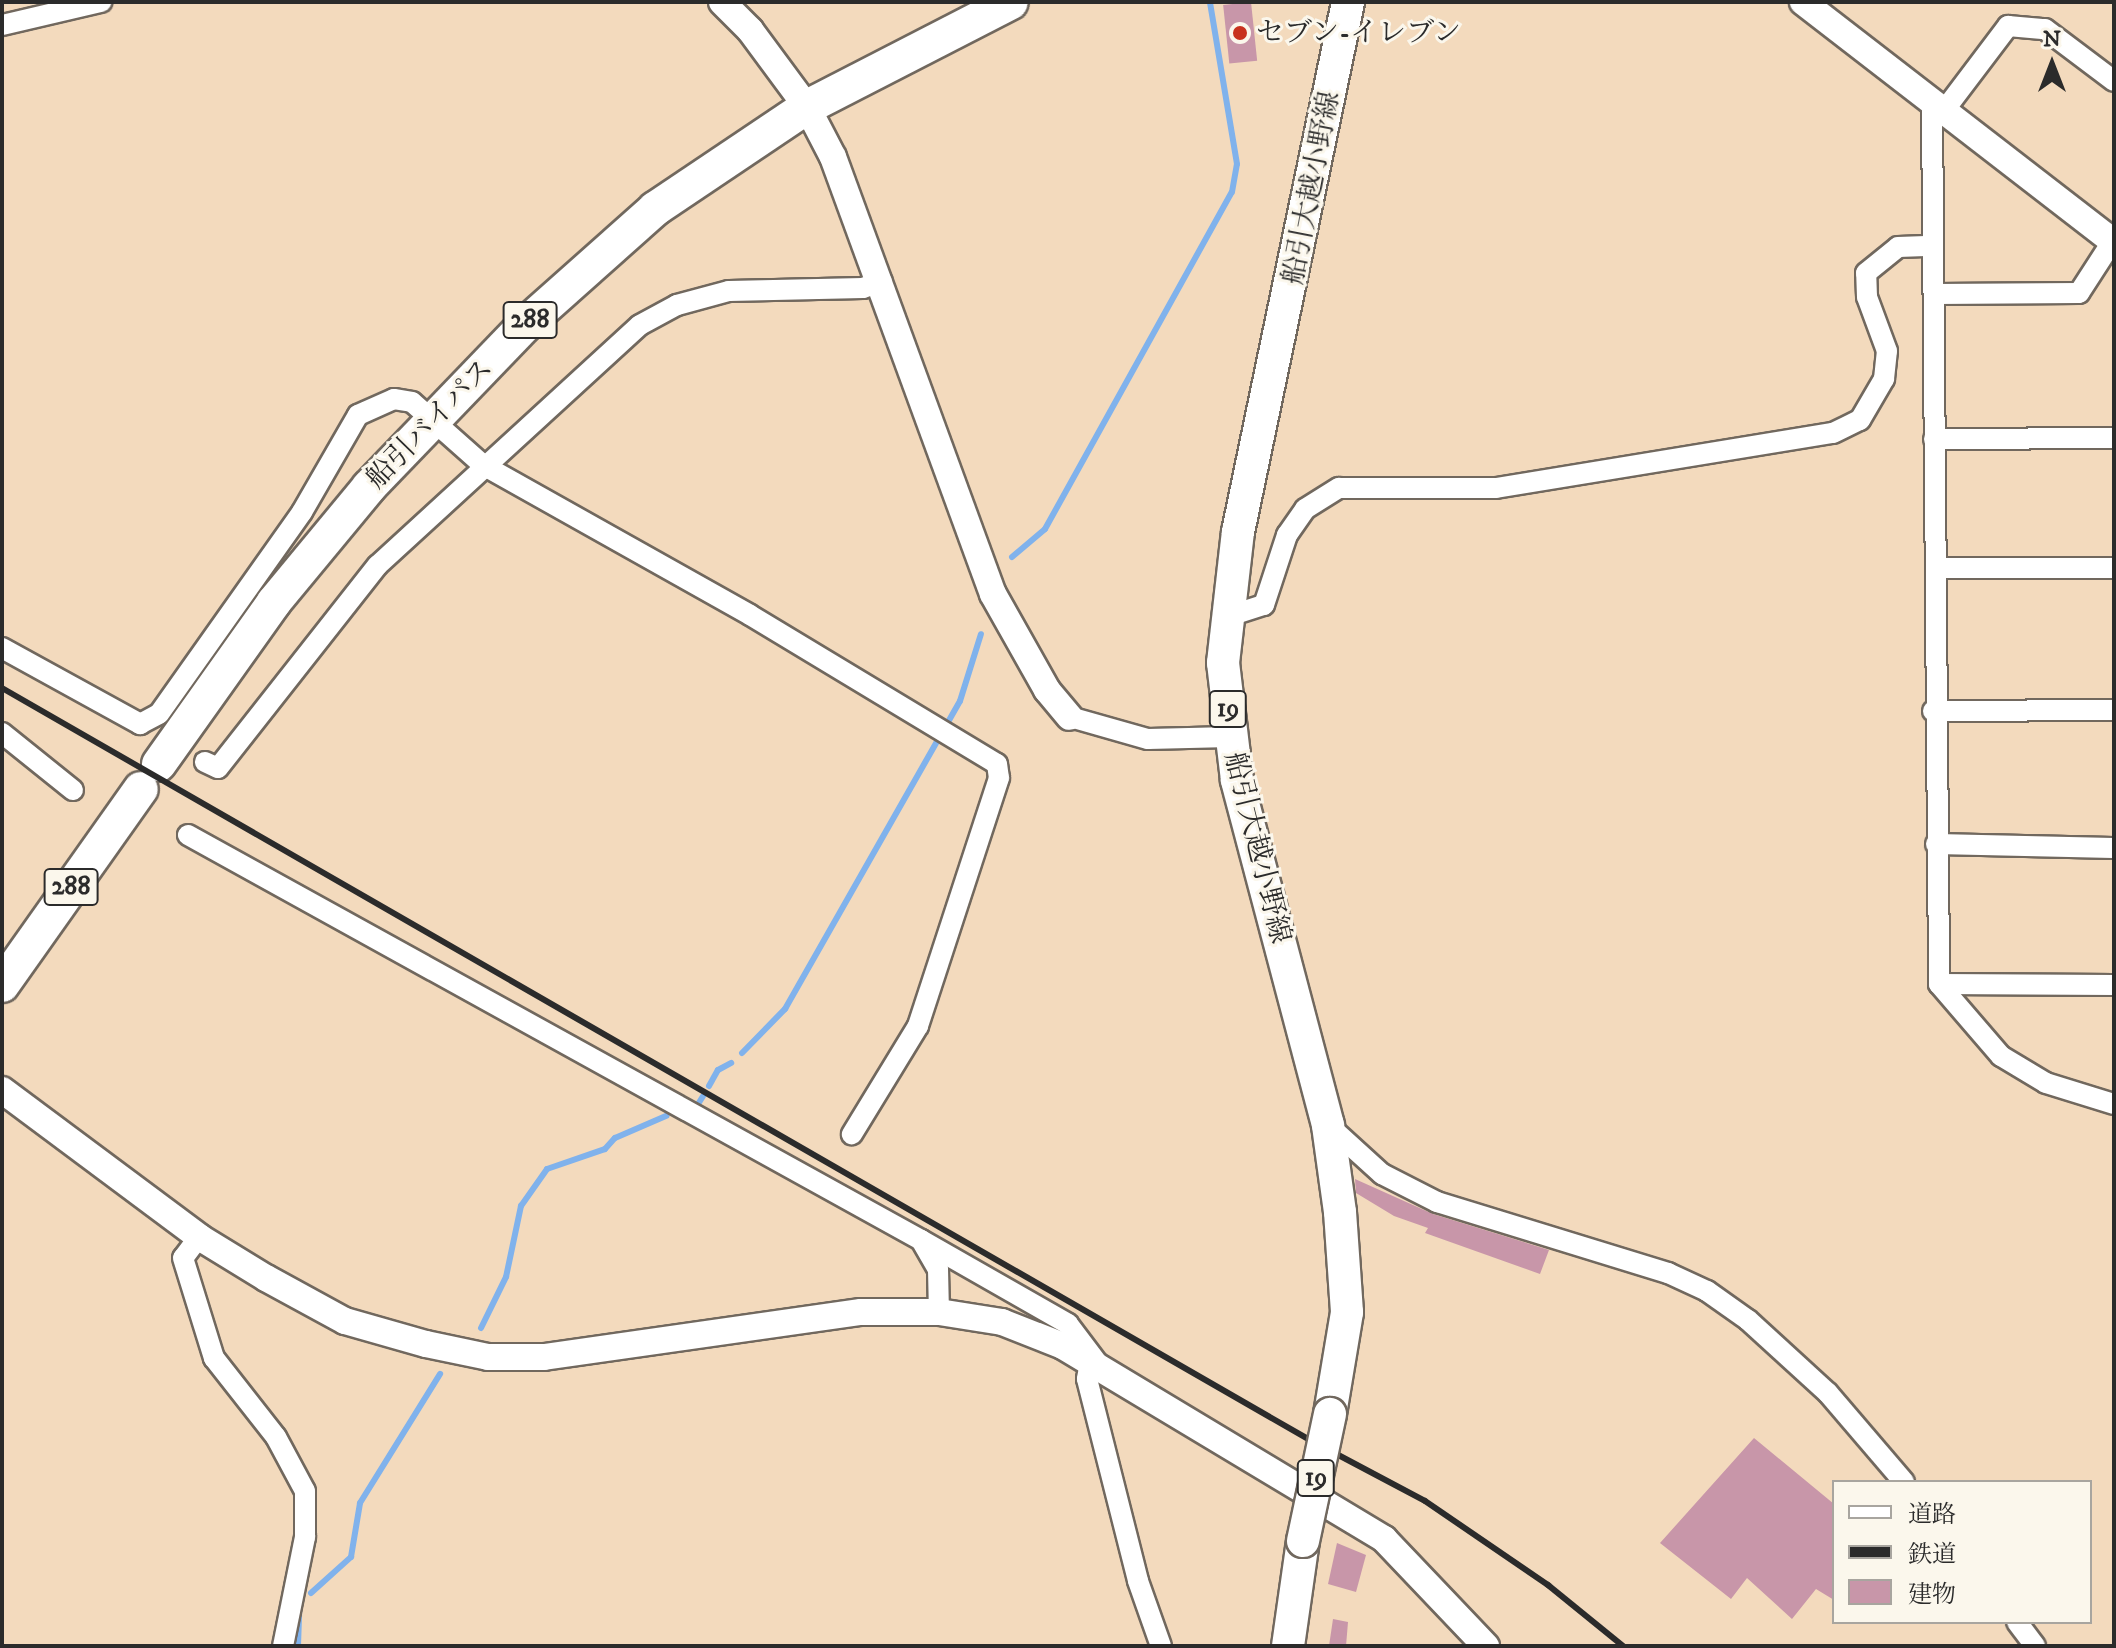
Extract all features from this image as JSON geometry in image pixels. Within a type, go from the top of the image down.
[{"type":"highway","name":"船引バイパス","points":[[2,985],[274,602],[433,417],[526,324],[655,209],[807,107],[1011,2]]},
{"type":"main road","name":"船引大越小野線","points":[[1288,1646],[1303,1541],[1342,1362],[1347,1275],[1328,1125],[1230,737],[1223,663],[1238,532],[1348,2]]},
{"type":"street","points":[[2,25],[101,2]]},
{"type":"street","points":[[722,2],[750,30],[807,107],[833,157],[882,281],[993,594],[1047,690],[1070,717],[1148,739],[1230,737]]},
{"type":"street","points":[[1803,2],[2113,240],[2079,293],[1936,294]]},
{"type":"street","points":[[2114,81],[2045,29],[2008,26],[1938,108],[1933,246],[1936,294],[1933,711],[1939,984],[2001,1056],[2046,1083],[2114,1104]]},
{"type":"street","points":[[1226,617],[1264,605],[1287,535],[1305,509],[1339,488],[1496,488],[1833,433],[1860,420],[1884,379],[1887,351],[1867,297],[1866,273],[1898,247],[1933,246]]},
{"type":"street","points":[[205,762],[218,768],[378,565],[483,465],[640,325],[677,305],[729,291],[863,288],[882,281]]},
{"type":"street","points":[[2,648],[140,724],[159,714],[302,512],[358,415],[394,399],[412,402],[433,417],[483,465],[880,690],[997,764],[999,778],[918,1026],[852,1134]]},
{"type":"street","points":[[1934,439],[2114,438]]},
{"type":"street","points":[[1936,568],[2114,568]]},
{"type":"street","points":[[1933,711],[2114,710]]},
{"type":"street","points":[[2,733],[73,790]]},
{"type":"street","points":[[188,835],[1068,1324],[1097,1367]]},
{"type":"street","points":[[1936,844],[2114,848]]},
{"type":"street","points":[[1939,984],[2114,985]]},
{"type":"street","points":[[2,1090],[199,1237],[345,1321],[488,1357],[605,1350],[861,1312],[939,1312],[1002,1322],[1097,1367],[1384,1539],[1486,1646]]},
{"type":"street","points":[[1328,1125],[1382,1174],[1437,1202],[1668,1273],[1707,1291],[1748,1320],[1828,1393],[1902,1480]]},
{"type":"street","points":[[199,1237],[183,1258],[214,1358],[276,1437],[305,1491],[305,1537],[283,1646]]},
{"type":"street","points":[[921,1240],[938,1269],[939,1312]]},
{"type":"street","points":[[1097,1367],[1087,1379],[1138,1581],[1161,1646]]},
{"type":"street","points":[[2018,1624],[2035,1646]]},
{"type":"building","name":"セブン-イレブン","points":[[1251,2],[1257,61],[1229,64],[1223,5]]},
{"type":"building","points":[[1355,1179],[1433,1214],[1549,1250],[1540,1274],[1425,1233],[1428,1228],[1394,1216],[1356,1193]]},
{"type":"building","points":[[1754,1438],[1832,1502],[1832,1599],[1816,1589],[1792,1619],[1747,1578],[1731,1599],[1660,1543]]},
{"type":"building","points":[[1337,1543],[1366,1555],[1356,1592],[1328,1584]]},
{"type":"building","points":[[1333,1619],[1348,1622],[1346,1646],[1329,1646]]},
{"type":"waterway","points":[[1012,557],[1045,529],[1232,192],[1237,164],[1210,2]]},
{"type":"waterway","points":[[742,1053],[785,1009],[960,701],[981,634]]},
{"type":"waterway","points":[[709,1086],[718,1070],[731,1063]]},
{"type":"waterway","points":[[695,1109],[703,1096]]},
{"type":"waterway","points":[[481,1328],[506,1277],[521,1206],[547,1169],[605,1149],[615,1138],[666,1116]]},
{"type":"waterway","points":[[311,1593],[351,1557],[360,1503],[440,1374]]},
{"type":"waterway","points":[[298,1646],[299,1610]]},
{"type":"railway","points":[[2,688],[1310,1440],[1425,1501],[1548,1585],[1623,1646]]},
{"type":"place","name":"セブン-イレブン","points":[[1240,33]]}]
